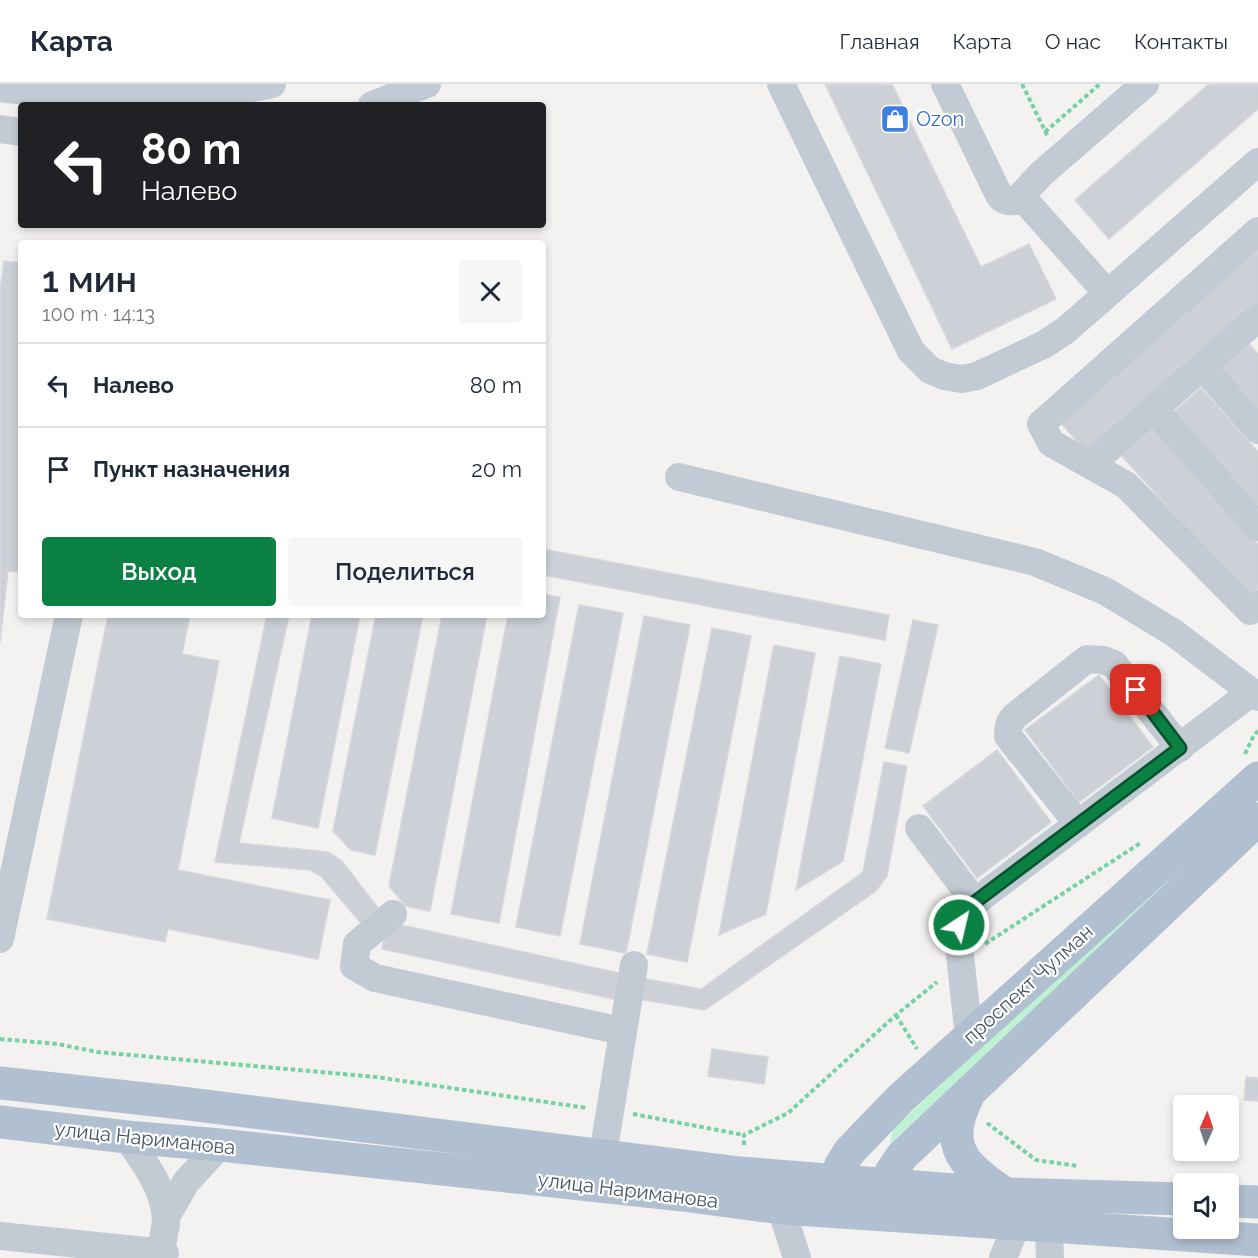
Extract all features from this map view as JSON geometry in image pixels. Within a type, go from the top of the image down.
[{"type":"main road","name":"проспект Чулман","points":[[837,1197],[840,1167],[849,1152],[901,1098],[969,1037],[1251,766]]},
{"type":"main road","name":"проспект Чулман","points":[[889,1200],[890,1174],[902,1156],[974,1105],[1258,819]]},
{"type":"main road","name":"улица Нариманова","points":[[0,1083],[173,1102],[740,1173],[837,1197],[889,1200],[1005,1194],[1173,1199]]},
{"type":"main road","points":[[974,1105],[958,1121],[958,1146],[972,1170],[1005,1194]]},
{"type":"main road","name":"улица Нариманова","points":[[0,1122],[683,1195],[781,1208],[837,1197]]},
{"type":"main road","name":"улица Нариманова","points":[[889,1200],[1039,1236],[1258,1240]]},
{"type":"main road","points":[[1239,1201],[1258,1202]]},
{"type":"street","points":[[0,88],[116,96],[188,97],[241,91],[272,84]]},
{"type":"street","points":[[380,102],[427,84]]},
{"type":"street","points":[[781,84],[905,341],[919,361],[930,370],[944,376],[962,378],[977,376],[1056,337],[1258,162]]},
{"type":"street","points":[[945,84],[999,195],[1011,202],[1022,196],[1058,160],[1145,84]]},
{"type":"street","points":[[0,129],[18,132]]},
{"type":"street","points":[[1022,196],[1107,293]]},
{"type":"street","points":[[1258,231],[1041,424],[1051,443],[1126,485],[1250,611],[1258,605]]},
{"type":"street","points":[[1090,465],[1202,366],[1256,324]]},
{"type":"street","points":[[1202,366],[1258,430]]},
{"type":"street","points":[[1154,409],[1258,527]]},
{"type":"street","points":[[679,477],[1035,562],[1105,591],[1174,633],[1255,695],[1078,824],[975,902],[965,913],[959,925],[958,937],[969,1037]]},
{"type":"street","points":[[0,939],[68,618]]},
{"type":"street","points":[[1078,824],[1008,736],[1008,727],[1010,721],[1087,659],[1103,660],[1114,664],[1180,748]]},
{"type":"street","points":[[919,828],[975,902]]},
{"type":"street","points":[[393,914],[357,944],[354,966],[375,978],[622,1031]]},
{"type":"street","points":[[603,1155],[634,965]]},
{"type":"street","points":[[0,1236],[164,1256],[167,1215],[156,1179],[127,1137]]},
{"type":"street","points":[[167,1215],[186,1182],[219,1145]]},
{"type":"street","points":[[781,1208],[797,1258]]},
{"type":"street","points":[[1003,1258],[1039,1236]]},
{"type":"path","points":[[1022,84],[1058,160]]},
{"type":"path","points":[[1045,132],[1100,84]]},
{"type":"path","points":[[1251,766],[1254,735],[1258,731]]},
{"type":"path","points":[[0,1039],[58,1044],[97,1052],[376,1077],[610,1109],[744,1135],[788,1113],[896,1015],[989,941],[1147,839]]},
{"type":"path","points":[[896,1015],[923,1057]]},
{"type":"path","points":[[974,1105],[1036,1160],[1083,1167]]},
{"type":"path","points":[[743,1156],[744,1135]]},
{"type":"green space","points":[[1258,792],[1258,800],[890,1144],[893,1129]]},
{"type":"building","points":[[825,84],[892,84],[981,267],[1029,244],[1056,299],[952,349]]},
{"type":"building","points":[[1209,84],[1258,84],[1258,109],[1109,239],[1075,200]]},
{"type":"building","points":[[1258,248],[1258,306],[1090,456],[1061,423]]},
{"type":"building","points":[[4,261],[18,263],[18,572],[8,571],[0,642],[0,291]]},
{"type":"building","points":[[1249,344],[1258,354],[1258,409],[1221,369]]},
{"type":"building","points":[[1201,388],[1258,452],[1258,508],[1173,413]]},
{"type":"building","points":[[1154,428],[1258,544],[1258,592],[1250,599],[1122,456]]},
{"type":"building","points":[[546,550],[889,615],[885,640],[546,576]]},
{"type":"building","points":[[546,595],[560,597],[499,923],[451,914],[507,618],[546,618]]},
{"type":"building","points":[[579,605],[623,613],[560,936],[516,927]]},
{"type":"building","points":[[644,616],[690,625],[626,953],[580,944]]},
{"type":"building","points":[[107,618],[189,618],[182,654],[219,661],[178,870],[330,900],[318,959],[168,929],[165,942],[47,919]]},
{"type":"building","points":[[266,618],[288,618],[239,843],[328,852],[342,861],[382,913],[364,927],[321,876],[310,870],[215,862]]},
{"type":"building","points":[[311,618],[359,618],[318,828],[272,818]]},
{"type":"building","points":[[375,618],[422,618],[375,855],[351,850],[333,831]]},
{"type":"building","points":[[441,618],[486,618],[430,911],[406,906],[389,886]]},
{"type":"building","points":[[913,620],[938,625],[909,753],[885,748]]},
{"type":"building","points":[[712,628],[751,636],[687,962],[647,954]]},
{"type":"building","points":[[774,645],[815,653],[766,914],[719,935]]},
{"type":"building","points":[[840,656],[881,664],[843,861],[796,890]]},
{"type":"building","points":[[1099,675],[1153,747],[1079,802],[1025,730]]},
{"type":"building","points":[[997,750],[1051,822],[977,878],[923,806]]},
{"type":"building","points":[[884,762],[907,766],[887,876],[876,891],[705,1010],[637,999],[641,978],[701,989],[863,872]]},
{"type":"building","points":[[388,922],[619,973],[614,999],[382,949]]},
{"type":"building","points":[[712,1049],[768,1057],[764,1084],[708,1076]]},
{"type":"building","points":[[1246,1077],[1258,1078],[1258,1101],[1244,1100]]},
{"type":"place","name":"Ozon","points":[[895,119]]},
{"type":"route","points":[[959,925],[965,913],[975,902],[1180,748],[1136,690]]}]
